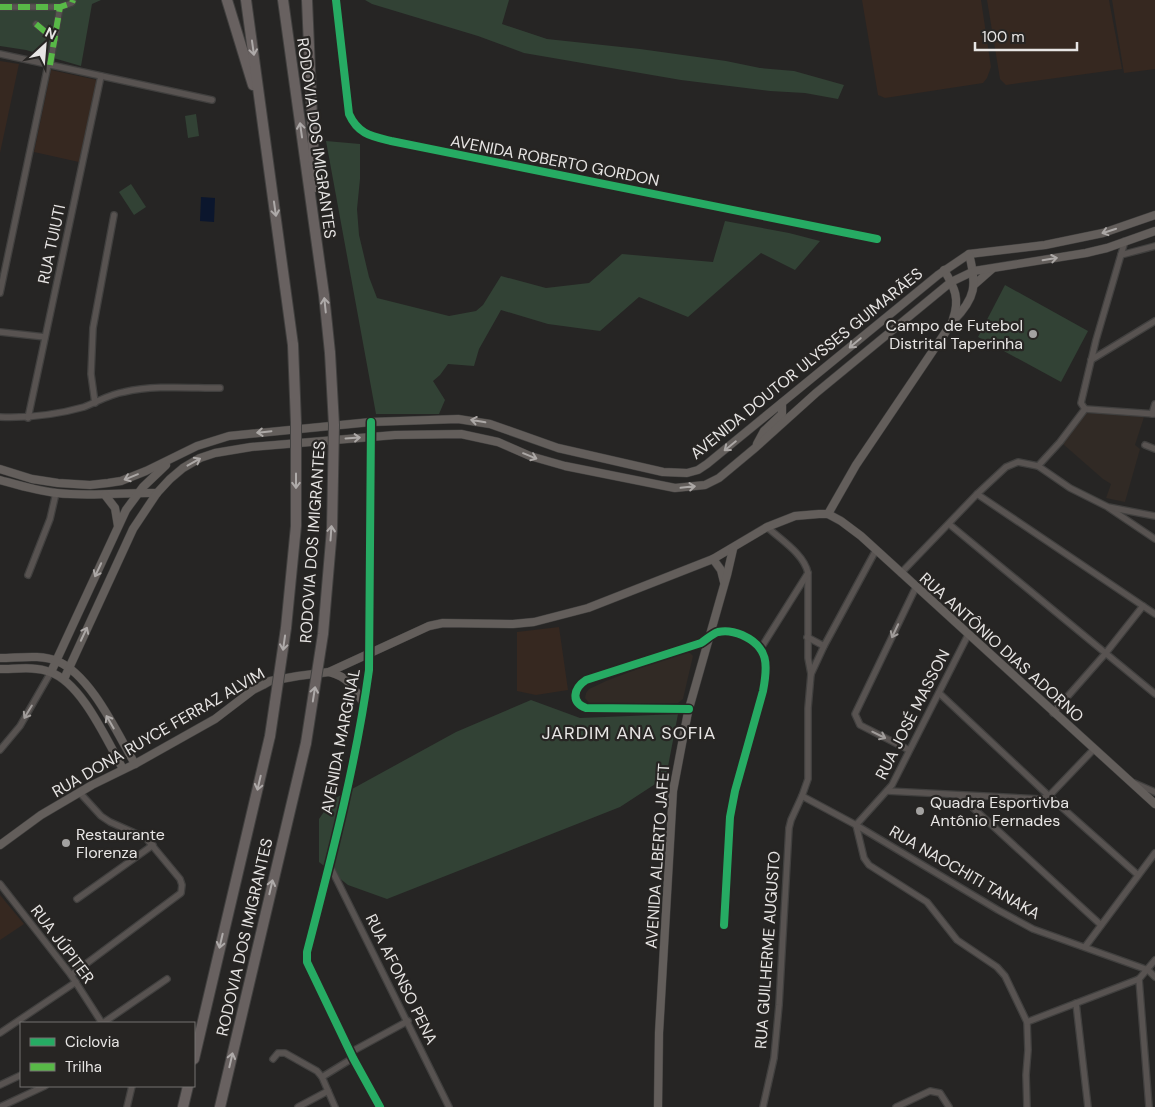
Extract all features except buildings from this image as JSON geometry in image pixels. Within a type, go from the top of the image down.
[{"type":"highway","points":[[227,0],[263,120]]},
{"type":"highway","name":"RODOVIA DOS IMIGRANTES","points":[[195,1055],[270,736],[286,628],[296,526],[296,423],[293,344],[246,0]]},
{"type":"highway","name":"RODOVIA DOS IMIGRANTES","points":[[220,1107],[306,742],[323,634],[332,529],[334,425],[330,353],[283,0]]},
{"type":"highway","points":[[307,0],[317,248]]},
{"type":"highway","points":[[183,1107],[188,1087]]},
{"type":"main road","name":"AVENIDA DOUTOR ULYSSES GUIMARÃES","points":[[0,470],[58,484],[100,484],[121,481],[197,446],[229,436],[371,422],[458,419],[475,420],[502,427],[558,448],[663,472],[687,473],[698,470],[707,464],[944,270],[969,254],[1045,245],[1103,233],[1155,215]]},
{"type":"main road","name":"AVENIDA DOUTOR ULYSSES GUIMARÃES","points":[[64,679],[133,529],[157,493],[170,479],[183,468],[200,458],[214,453],[251,447],[372,437],[456,434],[482,437],[540,459],[565,466],[675,488],[690,488],[712,482],[755,448],[816,393],[951,282],[974,271],[1086,253],[1155,231]]},
{"type":"main road","points":[[828,514],[856,465],[953,321],[966,308],[974,287],[974,271],[969,254]]},
{"type":"main road","points":[[955,293],[964,294],[994,268]]},
{"type":"main road","points":[[944,270],[951,282],[958,306],[953,321]]},
{"type":"main road","points":[[755,448],[764,431],[782,414],[782,403]]},
{"type":"main road","name":"AVENIDA MARGINAL","points":[[371,422],[369,670],[364,704],[329,864],[307,952],[308,962],[312,971],[352,1055],[380,1107]]},
{"type":"main road","points":[[456,434],[465,432],[499,438],[504,434],[502,427]]},
{"type":"main road","points":[[510,447],[510,440],[515,437],[539,448],[549,450],[558,448]]},
{"type":"main road","name":"AVENIDA DOUTOR ULYSSES GUIMARÃES","points":[[52,672],[118,526],[138,492],[154,474],[175,457]]},
{"type":"main road","points":[[0,480],[56,493],[157,493]]},
{"type":"main road","points":[[104,494],[115,508],[118,526]]},
{"type":"main road","name":"RUA DONA RUYCE FERRAZ ALVIM","points":[[0,844],[41,815],[215,719],[254,690],[270,682],[329,672],[429,626],[443,623],[513,624],[534,622],[588,608],[713,559],[767,528],[794,516],[828,514]]},
{"type":"main road","name":"RUA ANTÔNIO DIAS ADORNO","points":[[828,514],[841,520],[876,550],[1155,804]]},
{"type":"main road","name":"AVENIDA ALBERTO JAFET","points":[[658,1107],[659,1033],[673,791],[689,709],[733,549]]},
{"type":"main road","points":[[713,559],[721,570],[724,583]]},
{"type":"main road","points":[[0,658],[44,658],[57,661],[81,677],[92,691],[135,764]]},
{"type":"main road","points":[[0,669],[41,669],[52,672],[64,679],[81,696],[124,769]]},
{"type":"main road","points":[[329,672],[339,674],[348,680],[364,704]]},
{"type":"street","points":[[0,6],[60,7],[72,3],[73,0]]},
{"type":"street","name":"AVENIDA ROBERTO GORDON","points":[[336,0],[349,114],[357,128],[364,132],[378,138],[400,143],[877,239]]},
{"type":"street","points":[[0,293],[55,40],[60,7]]},
{"type":"street","points":[[36,24],[55,40]]},
{"type":"street","points":[[0,54],[212,100]]},
{"type":"street","name":"RUA TUIUTI","points":[[28,418],[101,76]]},
{"type":"street","points":[[95,403],[91,374],[93,328],[114,215]]},
{"type":"street","points":[[1085,409],[1081,402],[1091,360],[1125,241]]},
{"type":"street","points":[[1121,254],[1155,246]]},
{"type":"street","points":[[1091,360],[1155,321]]},
{"type":"street","points":[[0,332],[45,337]]},
{"type":"street","points":[[0,417],[28,418],[48,416],[95,403],[121,392],[138,389],[220,388]]},
{"type":"street","points":[[1085,409],[1153,414],[1155,404]]},
{"type":"street","points":[[1038,466],[1060,442],[1085,409]]},
{"type":"street","points":[[1145,446],[1155,449]]},
{"type":"street","points":[[901,573],[977,494],[1012,464],[1018,462],[1038,466],[1083,495],[1108,507],[1155,539]]},
{"type":"street","points":[[28,575],[50,519],[56,493]]},
{"type":"street","points":[[977,494],[1155,614]]},
{"type":"street","points":[[1108,507],[1155,516]]},
{"type":"street","points":[[948,524],[1155,694]]},
{"type":"street","points":[[767,528],[801,558],[808,573],[807,637],[811,674]]},
{"type":"street","points":[[811,674],[876,550]]},
{"type":"street","points":[[761,648],[808,573]]},
{"type":"street","points":[[909,750],[860,725],[854,714],[916,587]]},
{"type":"street","points":[[1052,712],[1105,654],[1143,606]]},
{"type":"street","points":[[689,709],[586,708],[579,704],[575,695],[577,687],[586,680],[701,643],[717,633],[735,632],[761,648],[765,658],[766,676],[735,791],[730,818],[724,925]]},
{"type":"street","name":"RUA JOSÉ MASSON","points":[[856,825],[887,791],[896,778],[968,635]]},
{"type":"street","points":[[807,637],[824,646]]},
{"type":"street","points":[[0,750],[20,726],[52,672]]},
{"type":"street","name":"RUA GUILHERME AUGUSTO","points":[[763,1107],[774,1058],[779,1005],[789,828],[806,786],[808,773],[808,708],[811,674]]},
{"type":"street","points":[[939,692],[1049,796],[1138,875]]},
{"type":"street","points":[[887,791],[1040,799],[1049,796],[1094,749]]},
{"type":"street","points":[[1130,781],[1155,792]]},
{"type":"street","points":[[71,975],[181,893],[182,885],[180,879],[146,838],[101,816],[80,793]]},
{"type":"street","points":[[959,795],[1101,925]]},
{"type":"street","name":"RUA NAOCHITI TANAKA","points":[[802,796],[856,825],[1033,929],[1148,970]]},
{"type":"street","points":[[856,825],[864,858],[869,865],[927,902],[957,940],[1002,971],[1027,1022],[1027,1107]]},
{"type":"street","points":[[77,899],[153,845]]},
{"type":"street","points":[[1085,947],[1155,853]]},
{"type":"street","name":"RUA AFONSO PENA","points":[[329,864],[408,1020],[449,1107]]},
{"type":"street","name":"RUA JÚPITER","points":[[0,884],[71,975],[101,1022]]},
{"type":"street","points":[[1027,1022],[1139,979],[1155,960]]},
{"type":"street","points":[[1148,970],[1155,977]]},
{"type":"street","points":[[103,1022],[167,979]]},
{"type":"street","points":[[1139,979],[1149,1107]]},
{"type":"street","points":[[0,1033],[76,982]]},
{"type":"street","points":[[1076,1003],[1088,1107]]},
{"type":"street","points":[[322,1077],[352,1055],[408,1020]]},
{"type":"street","points":[[273,1059],[278,1053],[284,1054],[317,1071],[322,1077],[335,1107]]},
{"type":"street","points":[[0,1085],[20,1075]]},
{"type":"street","points":[[0,1107],[43,1087]]},
{"type":"street","points":[[127,1107],[132,1087]]},
{"type":"street","points":[[298,1107],[328,1091]]},
{"type":"street","points":[[896,1107],[930,1091],[938,1092],[949,1107]]},
{"type":"shaded area","points":[[862,0],[981,0],[991,67],[987,78],[983,83],[885,98],[878,95]]},
{"type":"shaded area","points":[[987,0],[1109,0],[1122,69],[1006,85],[1000,79]]},
{"type":"shaded area","points":[[1112,0],[1155,0],[1155,69],[1124,73]]},
{"type":"shaded area","points":[[0,61],[19,64],[0,153]]},
{"type":"shaded area","points":[[51,70],[97,80],[79,162],[34,152]]},
{"type":"shaded area","points":[[1086,413],[1144,417],[1135,445],[1140,449],[1125,502],[1106,498],[1111,484],[1063,444]]},
{"type":"shaded area","points":[[559,627],[568,690],[536,695],[517,691],[517,632]]},
{"type":"shaded area","points":[[682,652],[690,653],[693,656],[683,699],[678,703],[590,704],[585,698],[589,689]]},
{"type":"shaded area","points":[[0,895],[24,924],[0,940]]},
{"type":"green space","points":[[0,0],[101,0],[92,4],[81,66],[26,50],[0,46]]},
{"type":"green space","points":[[365,0],[509,0],[502,24],[547,39],[640,49],[726,61],[760,68],[794,71],[844,85],[838,99],[805,93],[770,91],[681,80],[524,53],[478,36],[372,4]]},
{"type":"green space","points":[[196,114],[199,136],[188,138],[185,116]]},
{"type":"green space","points":[[326,141],[360,144],[360,179],[357,209],[359,235],[369,277],[377,298],[449,316],[476,311],[483,305],[501,276],[546,288],[589,283],[622,254],[713,262],[725,221],[820,241],[795,270],[761,253],[688,317],[639,297],[600,331],[548,324],[501,310],[479,349],[474,366],[448,364],[433,381],[445,400],[439,414],[376,414]]},
{"type":"green space","points":[[131,184],[146,207],[134,215],[119,192]]},
{"type":"green space","name":"Campo de Futebol Distrital Taperinha","points":[[1005,285],[1088,331],[1061,382],[978,337]]},
{"type":"green space","points":[[531,700],[580,718],[678,714],[666,777],[620,807],[387,899],[348,885],[319,862],[319,819],[332,800],[456,732]]},
{"type":"water","points":[[201,197],[215,198],[214,222],[200,221]]},
{"type":"marked path","points":[[50,65],[60,7],[72,3],[73,0]]},
{"type":"marked path","points":[[0,7],[60,7]]},
{"type":"marked path","points":[[36,24],[55,40]]},
{"type":"cycle path","points":[[336,0],[349,114],[357,126],[371,136],[877,239]]},
{"type":"cycle path","points":[[371,422],[369,670],[350,776],[307,952],[307,962],[353,1058],[380,1107]]},
{"type":"cycle path","points":[[689,709],[586,708],[578,702],[576,695],[579,687],[586,680],[701,643],[718,632],[724,631],[742,635],[751,640],[762,651],[766,665],[763,691],[735,791],[730,817],[724,925]]},
{"type":"place","name":"Campo de Futebol Distrital Taperinha","points":[[1033,334]]},
{"type":"place","name":"Quadra Esportivba Antônio Fernades","points":[[920,811]]},
{"type":"place","name":"Restaurante Florenza","points":[[66,843]]},
{"type":"district","name":"JARDIM ANA SOFIA","points":[[629,733]]}]
